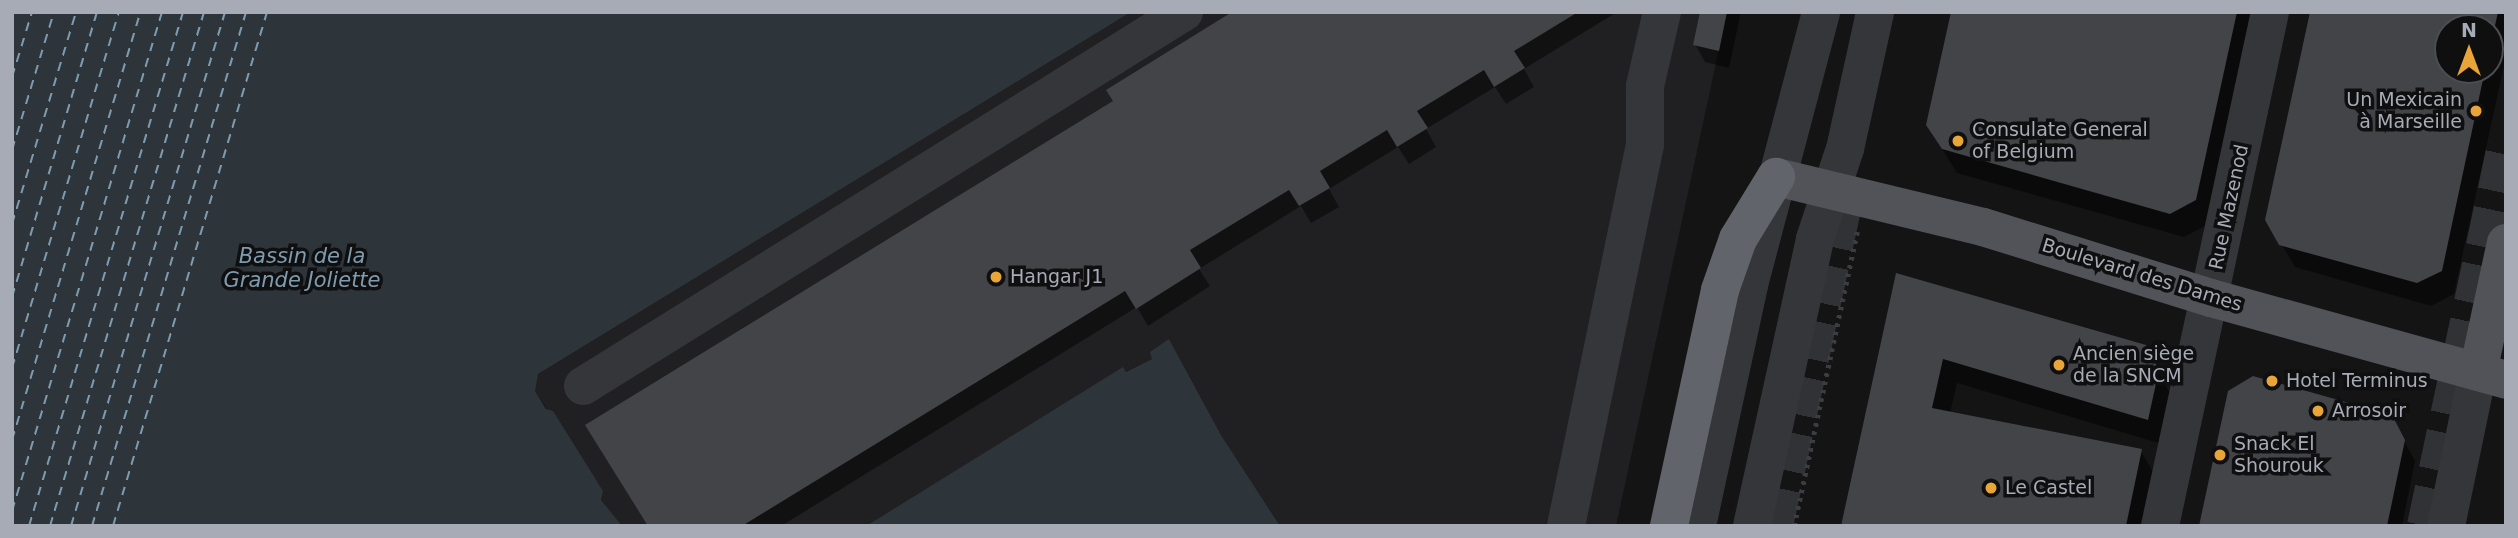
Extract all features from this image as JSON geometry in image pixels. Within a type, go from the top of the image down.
[{"type":"highway","points":[[1669,526],[1720,290],[1738,239],[1776,177]]},
{"type":"main road","name":"Boulevard des Dames","points":[[1776,177],[1834,188],[1983,227],[2211,299],[2492,376]]},
{"type":"main road","points":[[2492,376],[2506,243]]},
{"type":"street","points":[[583,386],[1184,12]]},
{"type":"street","points":[[1566,526],[1645,145],[1645,86],[1662,12]]},
{"type":"street","points":[[1697,526],[1776,177],[1801,102],[1821,12]]},
{"type":"street","points":[[1752,526],[1815,239],[1834,188],[1875,12]]},
{"type":"street","name":"Rue Mazenod","points":[[2160,526],[2211,299],[2270,12]]},
{"type":"street","points":[[2446,526],[2492,376]]},
{"type":"path","points":[[1794,526],[1856,239]]},
{"type":"shaded area","points":[[1131,12],[1727,12],[1616,526],[1280,526],[1221,435],[1169,339],[1152,359],[1125,372],[1122,368],[866,526],[623,526],[615,522],[601,499],[603,491],[534,390],[538,374]]},
{"type":"water","name":"Bassin de la Grande Joliette","points":[[12,12],[1131,12],[538,374],[535,391],[546,409],[553,411],[603,491],[601,500],[622,526],[12,526]]},
{"type":"water","points":[[1169,339],[1221,435],[1280,526],[866,526],[1123,367],[1126,372],[1152,359],[1150,352]]},
{"type":"building","name":"Hangar J1","points":[[1232,12],[1578,12],[1514,51],[1525,68],[1494,87],[1484,70],[1417,111],[1428,128],[1397,147],[1387,130],[1320,171],[1330,188],[1299,206],[1289,190],[1190,250],[1201,268],[1136,309],[1125,291],[742,526],[648,526],[585,425],[1113,101],[1106,90]]},
{"type":"building","points":[[1700,12],[1727,12],[1719,51],[1693,45]]},
{"type":"building","points":[[1951,12],[2237,12],[2196,200],[2170,214],[1942,149],[1926,125]]},
{"type":"building","points":[[2310,12],[2498,12],[2434,14],[2434,84],[2482,84],[2442,271],[2417,283],[2279,245],[2265,220]]},
{"type":"building","points":[[1896,273],[2146,345],[2159,370],[2148,420],[1943,359],[1932,408],[2142,449],[2126,526],[1841,526]]},
{"type":"building","points":[[2253,376],[2392,415],[2405,440],[2387,526],[2199,526],[2228,391]]},
{"type":"ferry route","points":[[12,77],[32,12]]},
{"type":"ferry route","points":[[12,150],[54,12]]},
{"type":"ferry route","points":[[12,224],[76,12]]},
{"type":"ferry route","points":[[12,297],[97,12]]},
{"type":"ferry route","points":[[12,368],[119,12]]},
{"type":"ferry route","points":[[12,440],[140,12]]},
{"type":"ferry route","points":[[12,511],[162,12]]},
{"type":"ferry route","points":[[29,526],[183,12]]},
{"type":"ferry route","points":[[50,526],[204,12]]},
{"type":"ferry route","points":[[71,526],[225,12]]},
{"type":"ferry route","points":[[92,526],[246,12]]},
{"type":"ferry route","points":[[113,526],[267,12]]},
{"type":"tunnel","points":[[2426,526],[2506,148]]},
{"type":"tunnel","points":[[1774,526],[1846,189]]},
{"type":"place","name":"Un Mexicain à Marseille","points":[[2476,111]]},
{"type":"place","name":"Consulate General of Belgium","points":[[1958,141]]},
{"type":"place","name":"Hangar J1","points":[[996,277]]},
{"type":"place","name":"Ancien siège de la SNCM","points":[[2059,365]]},
{"type":"place","name":"Hotel Terminus","points":[[2272,381]]},
{"type":"place","name":"Arrosoir","points":[[2318,411]]},
{"type":"place","name":"Snack El Shourouk","points":[[2220,455]]},
{"type":"place","name":"Le Castel","points":[[1991,488]]}]
